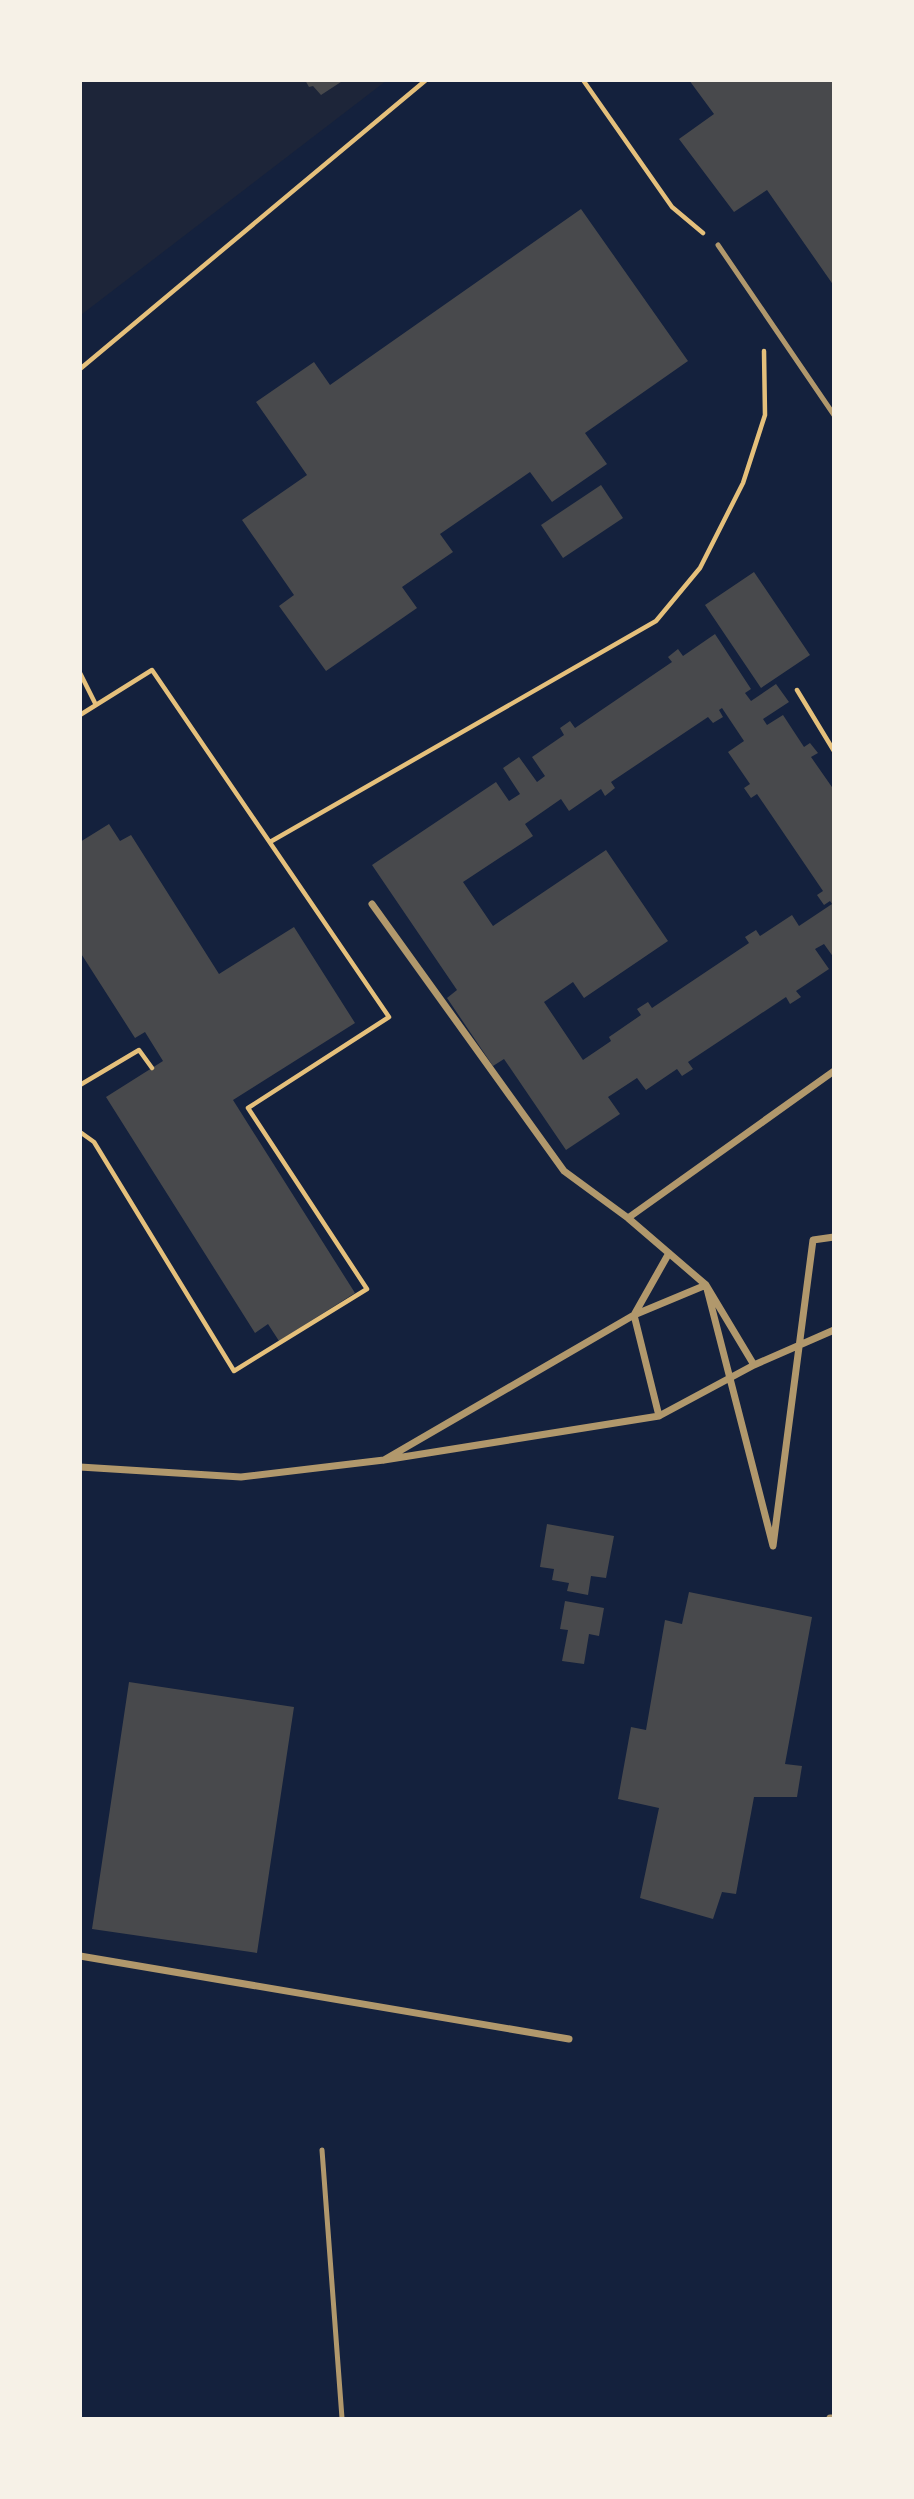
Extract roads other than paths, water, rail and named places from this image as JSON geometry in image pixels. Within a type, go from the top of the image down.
[{"type":"street","points":[[372,904],[564,1171],[628,1218],[706,1284],[754,1365]]},
{"type":"street","points":[[628,1218],[834,1071]]},
{"type":"street","points":[[706,1284],[773,1546],[813,1240],[834,1237]]},
{"type":"street","points":[[659,1416],[634,1315],[669,1253]]},
{"type":"street","points":[[384,1460],[634,1315],[706,1284]]},
{"type":"street","points":[[80,1467],[241,1477],[384,1460],[659,1416],[754,1365],[834,1331]]},
{"type":"street","points":[[80,1956],[569,2039]]},
{"type":"lane","points":[[718,245],[834,415]]},
{"type":"lane","points":[[322,2150],[342,2418]]}]
